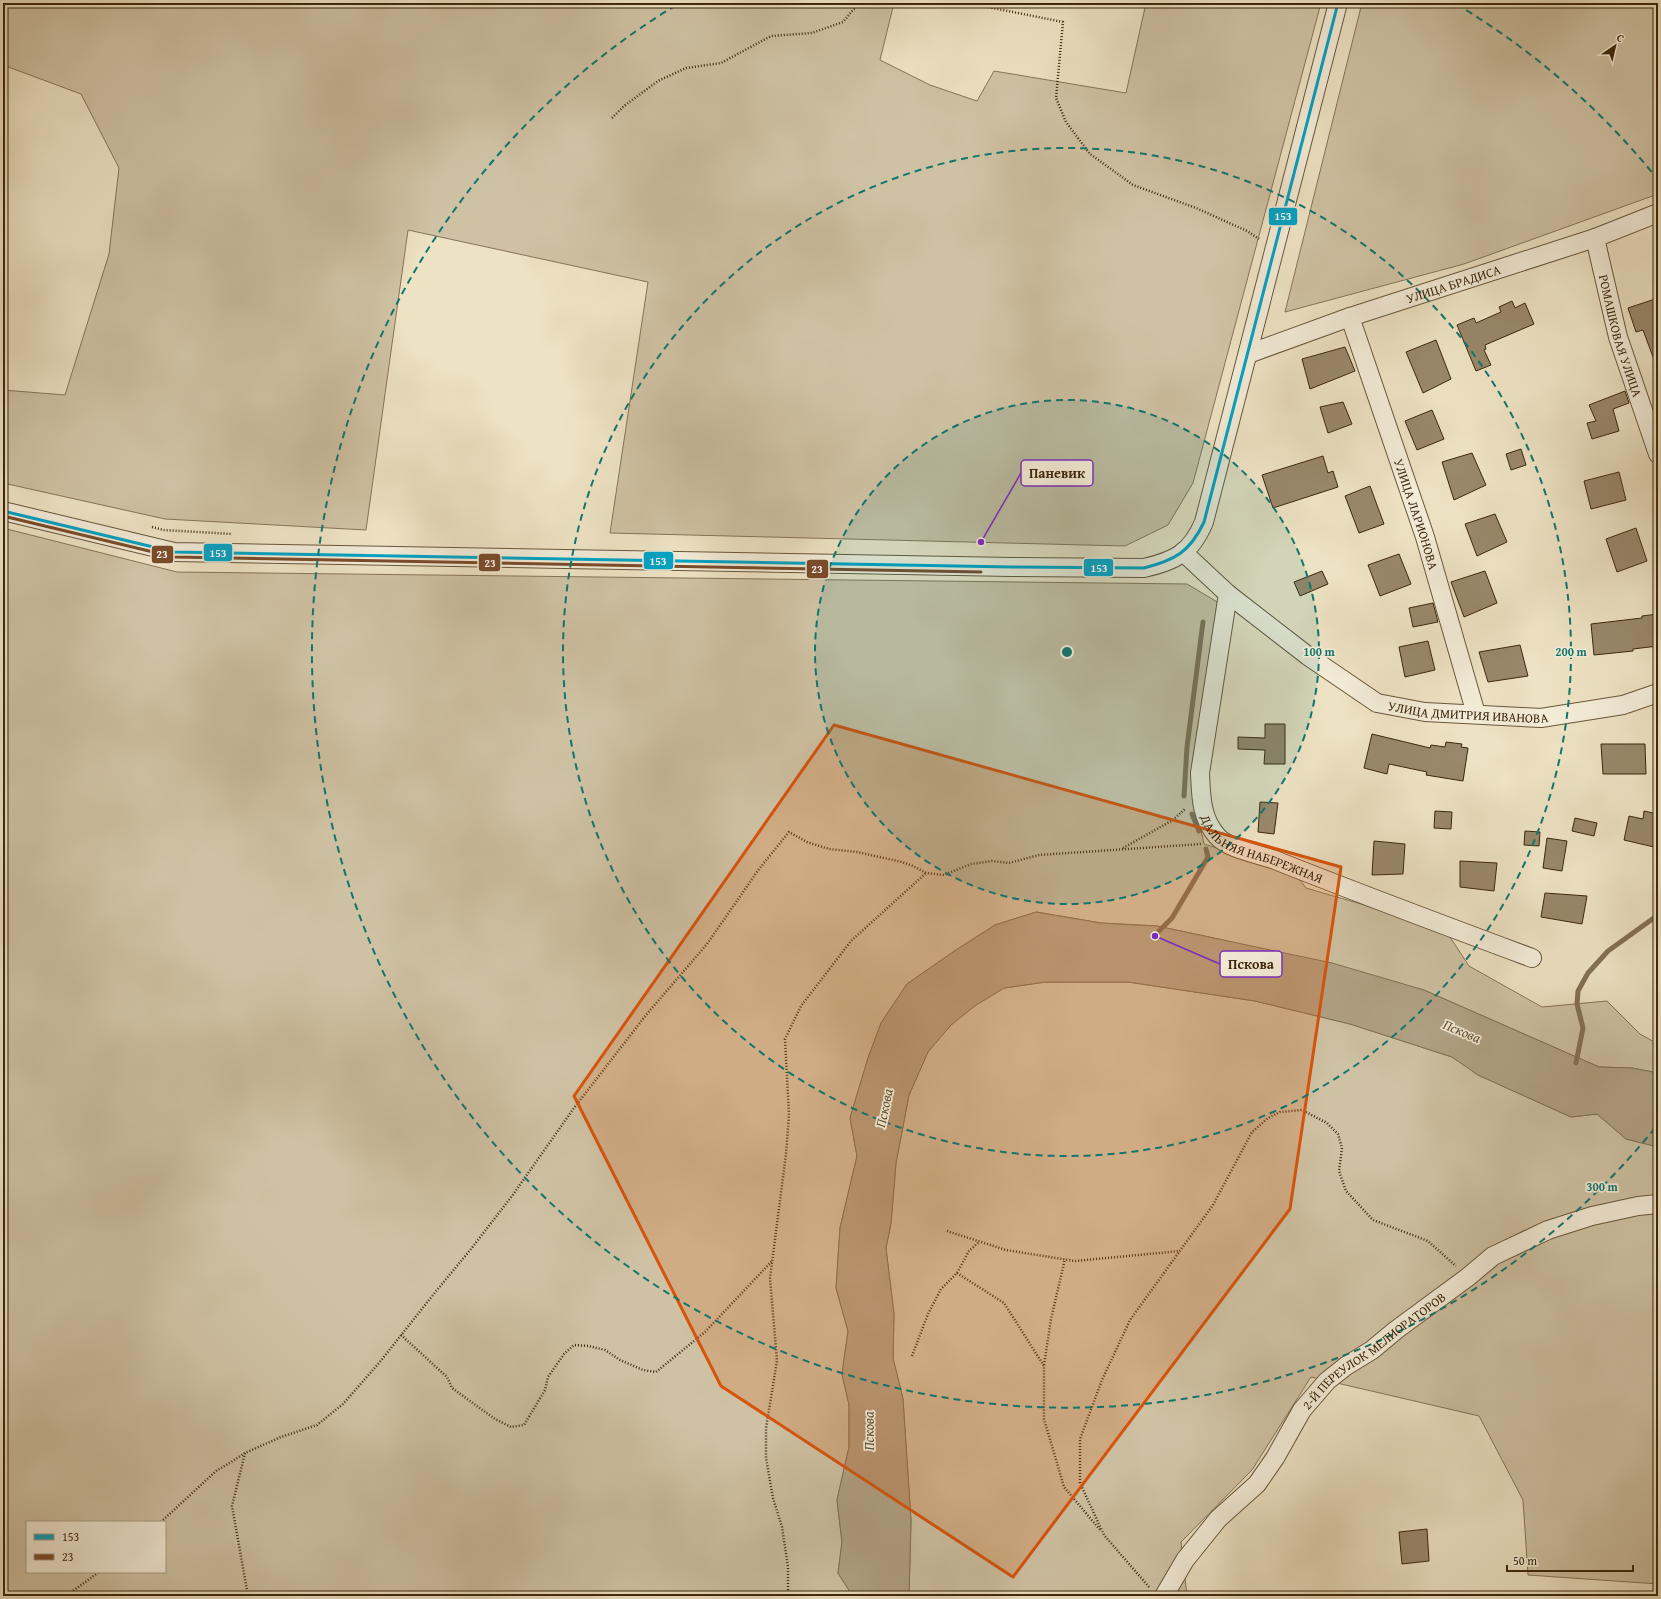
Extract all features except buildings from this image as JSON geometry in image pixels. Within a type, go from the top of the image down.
[{"type":"street","points":[[3,511],[174,552],[1012,567],[1144,568],[1163,564],[1174,559],[1195,540],[1204,522],[1338,3]]},
{"type":"street","name":"УЛИЦА БРАДИСА","points":[[1248,354],[1350,316],[1595,238],[1658,214]]},
{"type":"street","name":"РОМАШКОВАЯ УЛИЦА","points":[[1595,238],[1618,337],[1658,454]]},
{"type":"street","name":"УЛИЦА ЛАРИОНОВА","points":[[1350,316],[1425,537],[1476,714]]},
{"type":"street","name":"УЛИЦА ДМИТРИЯ ИВАНОВА","points":[[1183,552],[1228,594],[1308,656],[1377,703],[1425,712],[1541,718],[1623,705],[1658,693]]},
{"type":"street","name":"ДАЛЬНЯЯ НАБЕРЕЖНАЯ","points":[[1228,594],[1200,773],[1201,803],[1208,823],[1218,837],[1226,843],[1532,958]]},
{"type":"street","name":"2-Й ПЕРЕУЛОК МЕЛИОРАТОРОВ","points":[[1158,1594],[1218,1519],[1257,1484],[1275,1458],[1302,1410],[1314,1394],[1327,1381],[1346,1366],[1372,1350],[1396,1330],[1468,1277],[1493,1256],[1548,1230],[1592,1216],[1638,1206],[1658,1204]]},
{"type":"path","points":[[612,118],[624,106],[658,81],[686,68],[721,63],[771,36],[812,33],[843,22],[859,3]]},
{"type":"path","points":[[968,3],[1064,22],[1056,98],[1066,122],[1090,154],[1133,185],[1196,208],[1248,231],[1274,250]]},
{"type":"path","points":[[1121,849],[1173,820],[1201,793]]},
{"type":"path","points":[[163,1521],[216,1471],[245,1453],[281,1437],[317,1425],[343,1404],[380,1363],[401,1335],[472,1249],[605,1067],[646,1015],[707,944],[759,869],[789,832],[807,842],[829,849],[857,852],[913,866],[926,873],[944,875],[972,864],[992,862],[1009,863],[1039,855],[1226,843]]},
{"type":"path","points":[[788,1596],[788,1567],[782,1527],[773,1498],[766,1458],[766,1428],[777,1361],[770,1278],[786,1154],[789,1115],[785,1039],[801,1006],[851,941],[926,873]]},
{"type":"path","points":[[1104,1535],[1080,1483],[1080,1439],[1102,1380],[1130,1320],[1213,1205],[1252,1132],[1268,1118],[1280,1112],[1302,1110],[1327,1123],[1338,1134],[1342,1148],[1339,1171],[1346,1191],[1373,1220],[1428,1241],[1468,1277]]},
{"type":"path","points":[[948,1231],[1006,1250],[1075,1261],[1180,1251]]},
{"type":"path","points":[[912,1356],[928,1314],[942,1289],[957,1273],[969,1251],[979,1242]]},
{"type":"path","points":[[1065,1259],[1051,1320],[1044,1366],[1044,1419],[1064,1487],[1104,1535],[1158,1594]]},
{"type":"path","points":[[401,1335],[447,1377],[452,1388],[495,1419],[511,1427],[524,1425],[545,1390],[548,1377],[564,1354],[574,1345],[589,1346],[605,1350],[626,1363],[643,1370],[656,1372],[705,1332],[772,1261]]},
{"type":"path","points":[[957,1273],[1004,1303],[1044,1366]]},
{"type":"path","points":[[245,1453],[232,1506],[248,1596]]},
{"type":"path","points":[[66,1596],[98,1573]]},
{"type":"highlighted area","points":[[834,725],[1341,867],[1290,1209],[1013,1577],[721,1386],[574,1096]]},
{"type":"shaded area","points":[[3,3],[894,3],[880,60],[930,85],[977,101],[994,71],[1126,93],[1146,3],[1321,3],[1193,483],[1168,525],[1125,546],[610,533],[648,282],[408,230],[366,530],[165,519],[3,483],[3,390],[65,395],[109,254],[119,168],[81,94],[3,65]]},
{"type":"shaded area","points":[[1362,3],[1658,3],[1658,194],[1464,264],[1285,312]]},
{"type":"shaded area","points":[[3,528],[177,572],[1187,584],[1219,603],[1198,816],[1204,844],[1294,872],[1306,888],[1421,923],[1450,937],[1469,966],[1542,1007],[1607,1001],[1640,1034],[1658,1044],[1658,1073],[1632,1068],[1599,1067],[1424,990],[1223,940],[1157,926],[1101,923],[1036,912],[995,925],[953,952],[907,984],[881,1023],[868,1058],[850,1118],[857,1156],[840,1228],[836,1288],[848,1331],[842,1374],[849,1405],[849,1447],[837,1500],[842,1542],[838,1573],[850,1592],[850,1596],[3,1596]]},
{"type":"shaded area","points":[[1046,982],[1128,982],[1255,1001],[1350,1024],[1452,1057],[1478,1075],[1571,1117],[1597,1114],[1626,1139],[1658,1147],[1658,1584],[1528,1575],[1523,1500],[1479,1416],[1311,1377],[1252,1470],[1181,1542],[1187,1596],[909,1596],[911,1521],[903,1399],[893,1358],[894,1314],[886,1248],[891,1223],[896,1163],[909,1095],[928,1052],[951,1025],[976,1005],[1004,988]]},
{"type":"water","points":[[1036,912],[1101,923],[1157,926],[1332,963],[1424,990],[1599,1067],[1632,1068],[1658,1073],[1658,1147],[1626,1139],[1597,1114],[1571,1117],[1478,1075],[1452,1057],[1350,1024],[1255,1001],[1128,982],[1046,982],[1004,988],[976,1005],[951,1025],[928,1052],[909,1095],[896,1163],[891,1223],[886,1248],[894,1314],[893,1358],[903,1399],[911,1521],[909,1596],[850,1596],[850,1592],[838,1573],[842,1542],[837,1500],[849,1447],[849,1405],[842,1374],[848,1331],[836,1288],[840,1228],[857,1156],[850,1118],[868,1058],[881,1023],[907,984],[995,925]]},
{"type":"waterway","points":[[1184,796],[1187,747],[1203,622]]},
{"type":"waterway","points":[[1192,814],[1199,831]]},
{"type":"waterway","points":[[1158,932],[1172,918],[1208,857],[1206,849]]},
{"type":"waterway","points":[[1576,1063],[1583,1028],[1577,1004],[1578,991],[1588,973],[1608,951],[1658,915]]},
{"type":"transit line","name":"153","points":[[3,511],[174,552],[1012,567],[1144,568],[1164,562],[1173,558],[1187,548],[1199,532],[1204,522],[1338,3]]},
{"type":"transit line","name":"23","points":[[3,516],[174,557],[981,572]]},
{"type":"place","name":"Паневик","points":[[981,542]]},
{"type":"place","name":"Пскова","points":[[1155,936]]}]
